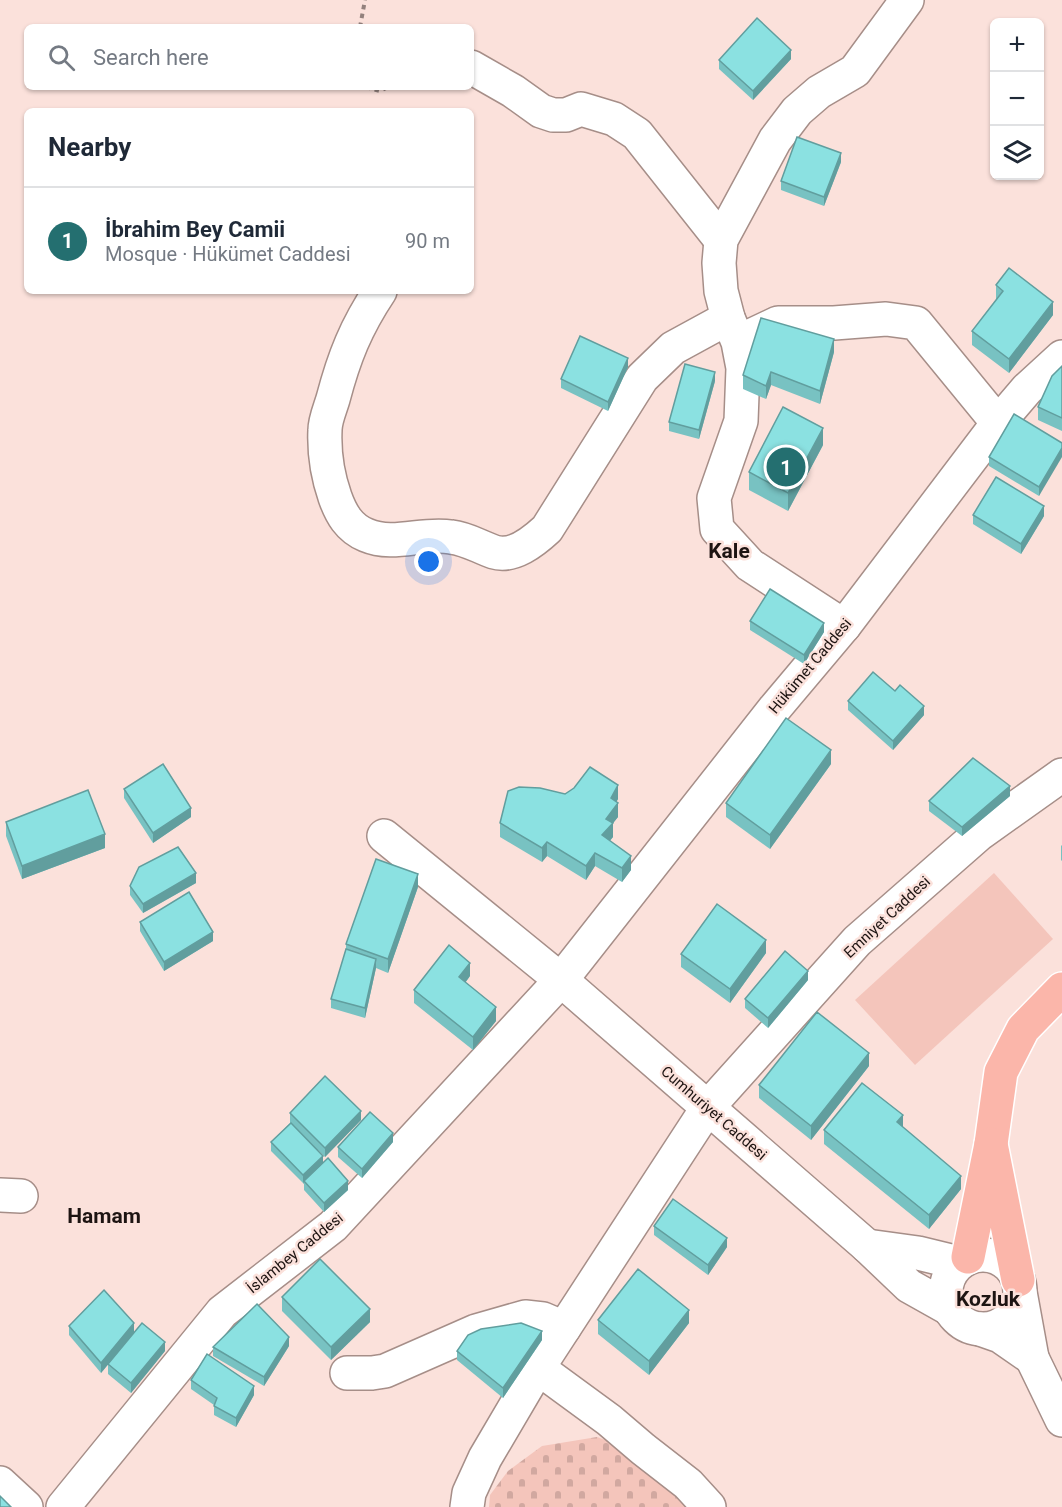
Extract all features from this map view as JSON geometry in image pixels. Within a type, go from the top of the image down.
[{"type":"main road","points":[[964,1260],[991,1144],[1001,1072],[1023,1029],[1062,989]]},
{"type":"main road","points":[[991,1144],[1019,1286]]},
{"type":"street","points":[[844,626],[750,565],[717,529],[714,498],[741,421],[743,368],[722,291],[719,263],[721,240],[775,140],[797,111],[819,92],[855,71],[907,0]]},
{"type":"street","points":[[474,69],[513,91],[541,111],[553,115],[566,115],[581,109],[614,119],[638,134],[721,240]]},
{"type":"street","points":[[378,294],[360,320],[341,368],[325,428],[329,481],[340,510],[354,528],[379,539],[394,541],[426,535],[443,536],[478,544],[496,552],[506,552],[526,546],[547,529],[642,378],[673,348],[733,330],[778,323],[834,323],[886,319],[916,323],[998,423]]},
{"type":"street","name":"Hükümet Caddesi","points":[[561,980],[767,717],[844,626],[998,423],[1027,389],[1062,357]]},
{"type":"street","name":"Emniyet Caddesi","points":[[467,1507],[469,1493],[485,1458],[537,1368],[708,1107],[857,941],[979,834],[1062,775]]},
{"type":"street","name":"Cumhuriyet Caddesi","points":[[384,836],[561,980],[867,1246],[909,1286],[950,1309]]},
{"type":"street","name":"İslambey Caddesi","points":[[63,1507],[222,1311],[333,1226],[561,980]]},
{"type":"street","points":[[867,1246],[964,1260]]},
{"type":"street","points":[[1032,1358],[1000,1336],[968,1326],[957,1319],[950,1309],[946,1297],[946,1285],[950,1273],[964,1260],[981,1254],[992,1256],[1004,1261],[1012,1269],[1019,1286],[1032,1358],[1062,1419]]},
{"type":"street","points":[[980,1329],[993,1328],[1012,1314],[1018,1304],[1019,1286]]},
{"type":"street","points":[[347,1373],[385,1371],[476,1330],[525,1317],[543,1318],[564,1328]]},
{"type":"street","points":[[537,1368],[609,1420],[688,1484],[709,1507]]},
{"type":"street","points":[[0,1483],[26,1507]]},
{"type":"path","points":[[361,24],[365,0]]},
{"type":"green space","points":[[994,873],[1053,939],[915,1065],[855,1000]]},
{"type":"green space","points":[[597,1437],[628,1448],[702,1507],[489,1507],[490,1495],[508,1471],[542,1446]]},
{"type":"building","points":[[757,18],[791,50],[753,91],[719,60]]},
{"type":"building","points":[[797,137],[841,153],[824,197],[781,181]]},
{"type":"building","points":[[1009,268],[1053,302],[1009,359],[972,331],[1003,291],[996,285]]},
{"type":"building","points":[[761,318],[834,339],[820,391],[771,372],[766,386],[743,375]]},
{"type":"building","points":[[580,336],[628,358],[608,402],[561,379]]},
{"type":"building","points":[[685,364],[715,372],[699,430],[669,422]]},
{"type":"building","points":[[1062,366],[1062,418],[1038,407],[1052,376]]},
{"type":"building","points":[[783,407],[823,428],[788,493],[749,472]]},
{"type":"building","points":[[1014,414],[1062,443],[1062,448],[1039,487],[989,457]]},
{"type":"building","points":[[996,477],[1044,506],[1021,544],[973,515]]},
{"type":"building","points":[[770,589],[824,623],[804,655],[750,621]]},
{"type":"building","points":[[873,672],[895,691],[900,685],[924,706],[893,741],[848,701]]},
{"type":"building","points":[[786,718],[831,750],[770,835],[726,803]]},
{"type":"building","points":[[973,758],[1010,786],[962,827],[929,801]]},
{"type":"building","points":[[163,764],[191,808],[153,833],[124,789]]},
{"type":"building","points":[[590,767],[618,785],[611,798],[618,803],[606,819],[613,823],[602,835],[631,856],[622,868],[595,853],[586,866],[547,842],[542,848],[500,823],[508,791],[519,787],[540,788],[565,794],[574,788]]},
{"type":"building","points":[[88,790],[105,834],[22,866],[6,822]]},
{"type":"building","points":[[178,847],[196,873],[143,904],[130,886],[139,867]]},
{"type":"building","points":[[376,859],[418,874],[388,959],[346,944]]},
{"type":"building","points":[[189,892],[213,932],[164,962],[140,922]]},
{"type":"building","points":[[717,904],[766,940],[730,989],[681,954]]},
{"type":"building","points":[[449,945],[470,963],[459,977],[496,1007],[473,1037],[414,990]]},
{"type":"building","points":[[346,949],[376,959],[365,1008],[331,999]]},
{"type":"building","points":[[785,951],[808,971],[768,1018],[745,999]]},
{"type":"building","points":[[817,1012],[869,1053],[811,1126],[759,1085]]},
{"type":"building","points":[[325,1076],[361,1111],[325,1148],[290,1113]]},
{"type":"building","points":[[862,1083],[903,1115],[897,1122],[961,1176],[929,1215],[824,1130]]},
{"type":"building","points":[[370,1112],[393,1133],[362,1169],[338,1147]]},
{"type":"building","points":[[291,1123],[323,1156],[303,1175],[271,1142]]},
{"type":"building","points":[[328,1158],[348,1181],[324,1203],[304,1181]]},
{"type":"building","points":[[673,1199],[727,1238],[708,1265],[654,1226]]},
{"type":"building","points":[[320,1259],[370,1309],[331,1347],[282,1297]]},
{"type":"building","points":[[638,1269],[689,1310],[649,1361],[598,1320]]},
{"type":"building","points":[[104,1290],[134,1323],[101,1363],[69,1326]]},
{"type":"building","points":[[257,1304],[289,1337],[264,1377],[213,1347]]},
{"type":"building","points":[[142,1323],[165,1342],[131,1383],[108,1364]]},
{"type":"building","points":[[521,1323],[542,1331],[503,1388],[457,1351],[468,1335],[481,1329]]},
{"type":"building","points":[[207,1354],[254,1386],[236,1418],[214,1406],[217,1398],[191,1380]]},
{"type":"building","points":[[0,1496],[11,1507],[0,1507]]},
{"type":"place","name":"İbrahim Bey Camii","points":[[786,467]]},
{"type":"district","name":"Kale","points":[[729,551]]},
{"type":"district","name":"Hamam","points":[[104,1216]]},
{"type":"district","name":"Kozluk","points":[[988,1299]]}]
